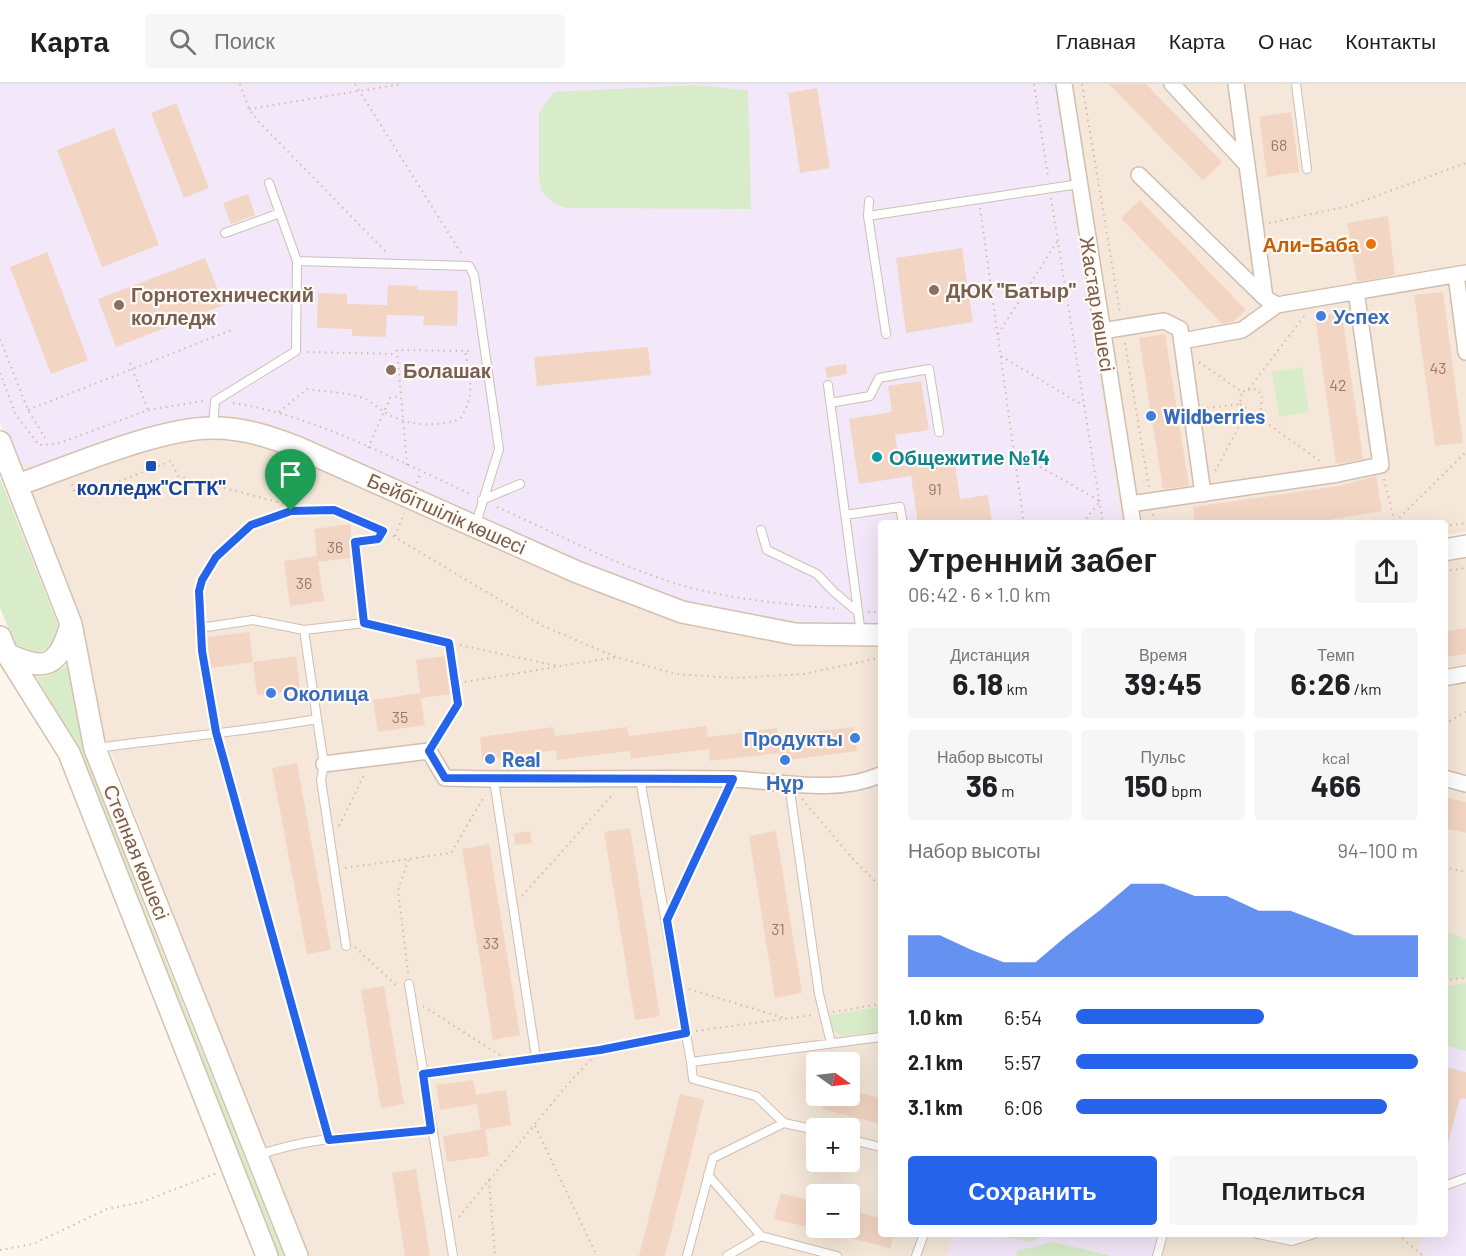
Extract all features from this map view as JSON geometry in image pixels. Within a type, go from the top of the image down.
[{"type":"street","name":"Жастар көшесі","points":[[1064,84],[1132,520]]},
{"type":"street","points":[[1172,84],[1247,165]]},
{"type":"street","points":[[1236,84],[1255,226],[1271,302]]},
{"type":"street","points":[[1139,175],[1271,302]]},
{"type":"street","points":[[1182,346],[1242,330],[1271,302],[1316,300],[1461,274],[1466,352]]},
{"type":"street","points":[[1130,504],[1338,474],[1381,465],[1356,291]]},
{"type":"street","points":[[1102,331],[1164,321],[1180,329],[1203,494]]},
{"type":"street","name":"Бейбітшілік көшесі","points":[[17,485],[170,434],[213,428],[253,432],[280,441],[577,572],[682,612],[795,634],[871,635]]},
{"type":"street","name":"Степная көшесі","points":[[0,442],[71,624],[95,749],[297,1256]]},
{"type":"street","points":[[1448,549],[1466,546]]},
{"type":"street","points":[[4,645],[34,664],[50,661],[60,655],[71,624]]},
{"type":"street","name":"Степная көшесі","points":[[4,645],[69,753],[267,1256]]},
{"type":"street","points":[[1448,677],[1466,674]]},
{"type":"street","points":[[324,764],[429,751],[445,778],[494,780],[733,779],[789,784],[857,784],[878,777]]},
{"type":"street","points":[[1448,779],[1466,784]]},
{"type":"lane","points":[[1296,84],[1307,169]]},
{"type":"lane","points":[[213,428],[214,401],[296,351],[297,261],[269,183]]},
{"type":"lane","points":[[868,216],[1079,184]]},
{"type":"lane","points":[[869,201],[868,216],[886,334]]},
{"type":"lane","points":[[225,233],[280,213]]},
{"type":"lane","points":[[297,261],[469,266],[474,275],[499,449],[476,526]]},
{"type":"lane","points":[[830,403],[870,396],[879,378],[929,369],[939,432]]},
{"type":"lane","points":[[828,385],[858,612]]},
{"type":"lane","points":[[482,500],[520,484]]},
{"type":"lane","points":[[845,515],[900,507],[902,520]]},
{"type":"lane","points":[[761,530],[767,550],[817,574],[858,612],[871,635]]},
{"type":"lane","points":[[364,623],[355,542],[378,539],[383,531]]},
{"type":"lane","points":[[200,628],[253,620],[304,630],[364,623],[449,643],[458,704],[429,751]]},
{"type":"lane","points":[[304,630],[324,764],[321,780],[346,946]]},
{"type":"lane","points":[[95,749],[216,732],[261,729],[317,719]]},
{"type":"lane","points":[[633,779],[667,920],[693,1079],[756,1096],[784,1123],[806,1128]]},
{"type":"lane","points":[[494,780],[536,1058]]},
{"type":"lane","points":[[789,784],[819,994],[831,1043]]},
{"type":"lane","points":[[409,984],[453,1256]]},
{"type":"lane","points":[[691,1062],[878,1037]]},
{"type":"lane","points":[[687,1256],[713,1158],[784,1123]]},
{"type":"lane","points":[[258,1156],[279,1148],[329,1140],[431,1130]]},
{"type":"lane","points":[[860,1142],[878,1146]]},
{"type":"lane","points":[[708,1175],[761,1236],[837,1256]]},
{"type":"lane","points":[[1448,1185],[1466,1178]]},
{"type":"lane","points":[[727,1256],[761,1236]]},
{"type":"lane","points":[[916,1256],[923,1237]]},
{"type":"lane","points":[[1157,1256],[1162,1237]]},
{"type":"lane","points":[[1273,1237],[1292,1241],[1305,1237]]},
{"type":"path","points":[[240,84],[249,109],[398,264]]},
{"type":"path","points":[[355,84],[469,266]]},
{"type":"path","points":[[249,109],[402,84]]},
{"type":"path","points":[[1034,84],[1102,520]]},
{"type":"path","points":[[1082,84],[1154,520]]},
{"type":"path","points":[[1255,226],[1349,206],[1466,163]]},
{"type":"path","points":[[979,199],[1023,520]]},
{"type":"path","points":[[998,335],[1058,240]]},
{"type":"path","points":[[1248,390],[1316,300]]},
{"type":"path","points":[[28,410],[234,329]]},
{"type":"path","points":[[0,339],[28,410],[45,438]]},
{"type":"path","points":[[1182,346],[1242,392]]},
{"type":"path","points":[[407,465],[397,350],[485,351]]},
{"type":"path","points":[[296,351],[397,354]]},
{"type":"path","points":[[279,412],[307,389],[361,397],[384,412],[431,426],[460,419],[469,401],[472,386],[465,351]]},
{"type":"path","points":[[1001,356],[1084,406]]},
{"type":"path","points":[[130,363],[148,410]]},
{"type":"path","points":[[0,374],[16,415],[39,445],[57,444],[148,410],[180,403],[214,401],[279,412],[407,465],[598,555],[683,586],[781,604],[878,612]]},
{"type":"path","points":[[1242,392],[1256,389],[1262,395],[1261,409],[1254,414]]},
{"type":"path","points":[[1240,404],[1242,392]]},
{"type":"path","points":[[368,448],[390,398],[401,396]]},
{"type":"path","points":[[1191,409],[1240,404],[1338,474]]},
{"type":"path","points":[[1203,494],[1248,410]]},
{"type":"path","points":[[1014,452],[1100,501]]},
{"type":"path","points":[[1398,520],[1466,452]]},
{"type":"path","points":[[70,479],[77,498],[171,461],[178,476],[312,511]]},
{"type":"path","points":[[1381,465],[1394,520]]},
{"type":"path","points":[[1085,520],[1100,501]]},
{"type":"path","points":[[329,1140],[216,732],[200,628],[199,591],[202,580],[216,557],[251,525],[291,511],[334,510],[383,531],[543,626],[616,657],[676,674],[735,678],[803,674],[878,658]]},
{"type":"path","points":[[1448,525],[1466,523]]},
{"type":"path","points":[[1448,570],[1466,568]]},
{"type":"path","points":[[449,643],[560,667]]},
{"type":"path","points":[[456,683],[616,657]]},
{"type":"path","points":[[1448,722],[1466,712]]},
{"type":"path","points":[[330,843],[372,759]]},
{"type":"path","points":[[513,906],[633,779]]},
{"type":"path","points":[[667,920],[733,779]]},
{"type":"path","points":[[334,869],[451,852],[494,780]]},
{"type":"path","points":[[789,784],[853,859],[878,884]]},
{"type":"path","points":[[409,859],[398,890],[409,984]]},
{"type":"path","points":[[1448,868],[1466,872]]},
{"type":"path","points":[[1448,980],[1466,978]]},
{"type":"path","points":[[678,985],[786,1018]]},
{"type":"path","points":[[423,1074],[600,1050],[686,1033],[878,1004]]},
{"type":"path","points":[[448,1230],[600,1050]]},
{"type":"path","points":[[535,1125],[597,1256]]},
{"type":"path","points":[[0,1250],[33,1244],[107,1209],[142,1202],[232,1166]]},
{"type":"path","points":[[489,1180],[495,1256]]},
{"type":"path","points":[[1401,1237],[1423,1256]]},
{"type":"shaded area","points":[[0,84],[1466,84],[1466,532],[1448,535],[1448,520],[1138,520],[1086,180],[1070,182],[1124,520],[878,520],[878,1237],[1448,1237],[1448,559],[1466,557],[1466,1256],[307,1256],[102,730],[82,627],[0,422]]},
{"type":"shaded area","points":[[0,84],[1054,84],[1122,520],[878,520],[878,625],[848,627],[733,614],[634,587],[310,440],[264,422],[228,415],[173,421],[46,468],[23,464],[12,455],[0,422]]},
{"type":"shaded area","points":[[1466,983],[1466,1256],[1426,1256],[1418,1249],[1421,1237],[1448,1237],[1448,986]]},
{"type":"shaded area","points":[[952,1237],[1158,1237],[1153,1256],[947,1256]]},
{"type":"green space","points":[[695,85],[748,90],[751,209],[566,208],[552,202],[542,192],[539,180],[539,112],[554,92]]},
{"type":"green space","points":[[1302,367],[1309,412],[1279,417],[1272,372]]},
{"type":"green space","points":[[0,478],[58,625],[51,648],[30,654],[21,651],[15,644],[0,608]]},
{"type":"green space","points":[[67,665],[82,741],[145,909],[284,1256],[277,1256],[76,744],[36,677],[48,676]]},
{"type":"green space","points":[[1448,932],[1466,939],[1466,978],[1448,980]]},
{"type":"green space","points":[[1466,983],[1466,1051],[1448,1046],[1448,986]]},
{"type":"green space","points":[[878,1007],[878,1032],[842,1036],[832,1029],[830,1015]]},
{"type":"green space","points":[[1005,1237],[1043,1237],[1029,1242]]},
{"type":"green space","points":[[1053,1242],[1112,1256],[1016,1256],[1017,1251]]},
{"type":"building","points":[[1109,84],[1146,84],[1222,162],[1203,181]]},
{"type":"building","points":[[817,88],[830,168],[800,173],[788,93]]},
{"type":"building","points":[[176,103],[209,188],[184,198],[151,113]]},
{"type":"building","points":[[1291,112],[1299,172],[1267,177],[1259,117]]},
{"type":"building","points":[[114,128],[159,245],[102,267],[57,150]]},
{"type":"building","points":[[248,194],[255,215],[231,224],[223,203]]},
{"type":"building","points":[[1140,200],[1246,310],[1234,321],[1222,324],[1121,218]]},
{"type":"building","name":"Али-Баба","points":[[1388,216],[1395,275],[1357,282],[1347,223]]},
{"type":"building","name":"ДЮК \"Батыр\"","points":[[962,248],[973,322],[906,333],[896,258]]},
{"type":"building","points":[[47,252],[88,360],[51,374],[10,267]]},
{"type":"building","points":[[205,258],[224,305],[116,347],[98,299]]},
{"type":"building","points":[[388,285],[417,286],[417,290],[458,291],[457,326],[423,325],[424,316],[387,315],[386,337],[352,336],[352,329],[317,328],[318,293],[347,294],[347,304],[387,305]]},
{"type":"building","points":[[1443,292],[1463,443],[1435,446],[1414,295]]},
{"type":"building","points":[[1342,313],[1363,459],[1336,464],[1315,317]]},
{"type":"building","points":[[1165,334],[1189,486],[1163,489],[1139,338]]},
{"type":"building","points":[[648,347],[651,375],[537,386],[534,357]]},
{"type":"building","points":[[846,364],[847,374],[827,378],[825,367]]},
{"type":"building","points":[[921,381],[929,430],[895,435],[900,466],[954,458],[960,499],[988,495],[991,520],[917,520],[911,476],[859,484],[849,419],[892,412],[888,386]]},
{"type":"building","points":[[1376,476],[1382,511],[1329,520],[1195,520],[1193,507],[1339,486]]},
{"type":"building","points":[[351,524],[351,558],[318,562],[324,601],[290,606],[284,561],[317,556],[314,529]]},
{"type":"building","points":[[1466,628],[1466,654],[1448,656],[1448,631]]},
{"type":"building","points":[[249,632],[253,662],[211,668],[207,637]]},
{"type":"building","points":[[296,656],[300,690],[257,695],[253,662]]},
{"type":"building","points":[[445,656],[450,694],[421,698],[416,660]]},
{"type":"building","points":[[420,693],[425,725],[378,732],[373,700]]},
{"type":"building","points":[[706,726],[708,737],[777,728],[778,736],[854,727],[857,751],[780,761],[779,753],[710,761],[709,749],[631,759],[630,751],[557,760],[556,750],[482,760],[480,737],[553,727],[555,736],[627,727],[629,736]]},
{"type":"building","points":[[297,763],[331,950],[307,954],[272,768]]},
{"type":"building","points":[[1448,798],[1466,802],[1466,833],[1448,829]]},
{"type":"building","points":[[630,828],[660,1016],[635,1020],[604,832]]},
{"type":"building","points":[[530,831],[532,843],[515,845],[514,834]]},
{"type":"building","points":[[776,831],[802,993],[775,998],[749,836]]},
{"type":"building","points":[[489,844],[520,1035],[493,1040],[462,849]]},
{"type":"building","points":[[384,986],[404,1104],[381,1108],[361,990]]},
{"type":"building","points":[[1448,1068],[1466,1072],[1466,1099],[1460,1098],[1448,1143]]},
{"type":"building","points":[[473,1080],[476,1095],[506,1090],[511,1125],[481,1130],[477,1104],[440,1110],[436,1085]]},
{"type":"building","points":[[860,1093],[878,1097],[878,1123],[860,1118],[823,1109],[824,1106],[860,1106]]},
{"type":"building","points":[[680,1094],[704,1100],[686,1174],[665,1256],[639,1256]]},
{"type":"building","points":[[485,1129],[489,1156],[447,1162],[443,1136]]},
{"type":"building","points":[[416,1169],[430,1256],[405,1256],[392,1173]]},
{"type":"building","points":[[781,1193],[806,1199],[806,1227],[774,1219]]},
{"type":"building","points":[[860,1213],[878,1217],[878,1237],[893,1237],[890,1248],[850,1238],[860,1238]]},
{"type":"place","name":"Али-Баба","points":[[1371,244]]},
{"type":"place","name":"ДЮК \"Батыр\"","points":[[934,290]]},
{"type":"place","name":"Горнотехнический колледж","points":[[119,305]]},
{"type":"place","name":"Успех","points":[[1321,316]]},
{"type":"place","name":"Болашак","points":[[391,370]]},
{"type":"place","name":"Wildberries","points":[[1151,416]]},
{"type":"place","name":"Общежитие №14","points":[[877,457]]},
{"type":"place","name":"колледж\"СГТК\"","points":[[151,466]]},
{"type":"place","name":"Околица","points":[[271,693]]},
{"type":"place","name":"Продукты","points":[[855,738]]},
{"type":"place","name":"Real","points":[[490,759]]},
{"type":"place","name":"Нұр","points":[[785,760]]},
{"type":"route","points":[[334,510],[383,531],[378,539],[355,542],[364,623],[449,643],[458,704],[429,751],[445,778],[494,780],[733,779],[667,920],[686,1033],[600,1050],[498,1062],[423,1074],[431,1130],[329,1140],[216,732],[200,628],[199,591],[202,580],[216,557],[251,525],[271,516],[291,511],[334,510]]}]
